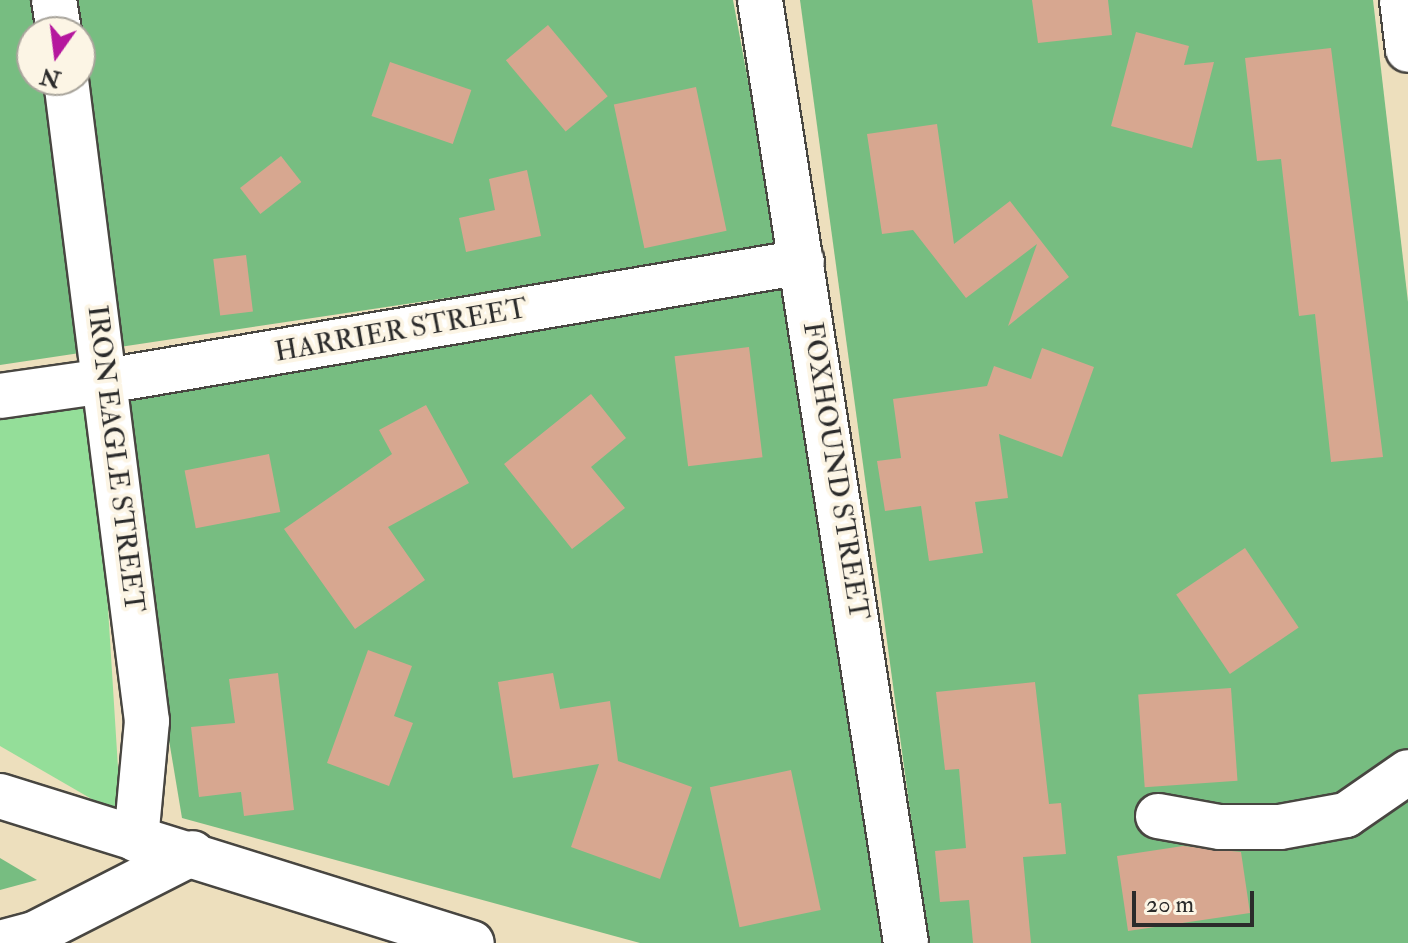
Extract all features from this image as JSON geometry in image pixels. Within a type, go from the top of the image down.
[{"type":"street","name":"FOXHOUND STREET","points":[[760,0],[906,943]]},
{"type":"street","points":[[1402,0],[1408,50]]},
{"type":"street","name":"IRON EAGLE STREET","points":[[68,96],[147,721],[136,839]]},
{"type":"street","name":"HARRIER STREET","points":[[0,396],[106,381],[802,262]]},
{"type":"street","points":[[1158,816],[1220,827],[1280,827],[1346,815],[1408,772]]},
{"type":"street","points":[[0,796],[136,839],[193,853],[472,943]]},
{"type":"street","points":[[0,943],[34,934],[193,853]]},
{"type":"green space","points":[[0,0],[733,0],[779,248],[0,365]]},
{"type":"green space","points":[[800,0],[1373,0],[1408,302],[1408,943],[928,943]]},
{"type":"green space","points":[[818,264],[890,943],[640,943],[182,818],[109,380]]},
{"type":"green space","points":[[95,399],[121,816],[0,746],[0,413]]},
{"type":"green space","points":[[0,858],[37,880],[0,890]]},
{"type":"building","points":[[1032,0],[1108,0],[1112,35],[1038,43]]},
{"type":"building","points":[[548,25],[608,96],[566,132],[506,60]]},
{"type":"building","points":[[1136,32],[1189,46],[1184,65],[1214,62],[1192,148],[1111,126]]},
{"type":"building","points":[[1331,48],[1383,457],[1331,462],[1315,314],[1299,316],[1281,159],[1257,161],[1245,58]]},
{"type":"building","points":[[390,62],[471,90],[453,144],[371,116]]},
{"type":"building","points":[[696,87],[727,231],[644,248],[614,104]]},
{"type":"building","points":[[937,124],[954,244],[1010,201],[1069,277],[1008,326],[1037,244],[966,298],[913,230],[882,234],[867,134]]},
{"type":"building","points":[[281,156],[301,182],[260,214],[240,188]]},
{"type":"building","points":[[527,170],[541,236],[466,252],[459,218],[495,210],[489,179]]},
{"type":"building","points":[[246,255],[253,312],[220,316],[213,259]]},
{"type":"building","points":[[749,347],[763,457],[688,466],[675,356]]},
{"type":"building","points":[[1042,348],[1094,367],[1062,457],[999,434],[1008,498],[975,502],[983,553],[929,561],[921,506],[885,511],[877,461],[901,458],[893,399],[987,386],[994,366],[1031,379]]},
{"type":"building","points":[[591,394],[626,438],[591,467],[625,508],[572,549],[504,464]]},
{"type":"building","points":[[426,405],[469,483],[388,527],[425,580],[355,629],[284,529],[392,454],[379,430]]},
{"type":"building","points":[[269,454],[280,512],[196,528],[185,470]]},
{"type":"building","points":[[1245,548],[1299,628],[1230,674],[1176,594]]},
{"type":"building","points":[[368,650],[412,666],[394,716],[413,723],[389,786],[327,763]]},
{"type":"building","points":[[278,673],[294,810],[244,816],[241,792],[199,797],[191,727],[235,723],[229,679]]},
{"type":"building","points":[[553,673],[560,709],[610,701],[618,761],[692,787],[660,879],[571,847],[599,764],[513,778],[498,682]]},
{"type":"building","points":[[1035,682],[1049,804],[1061,803],[1066,854],[1023,857],[1031,943],[973,943],[969,900],[940,902],[935,851],[966,848],[959,769],[945,770],[936,692]]},
{"type":"building","points":[[1231,688],[1237,781],[1145,787],[1138,694]]},
{"type":"building","points":[[791,770],[821,910],[740,927],[710,787]]},
{"type":"building","points":[[1183,846],[1241,852],[1250,913],[1128,931],[1117,856]]}]
